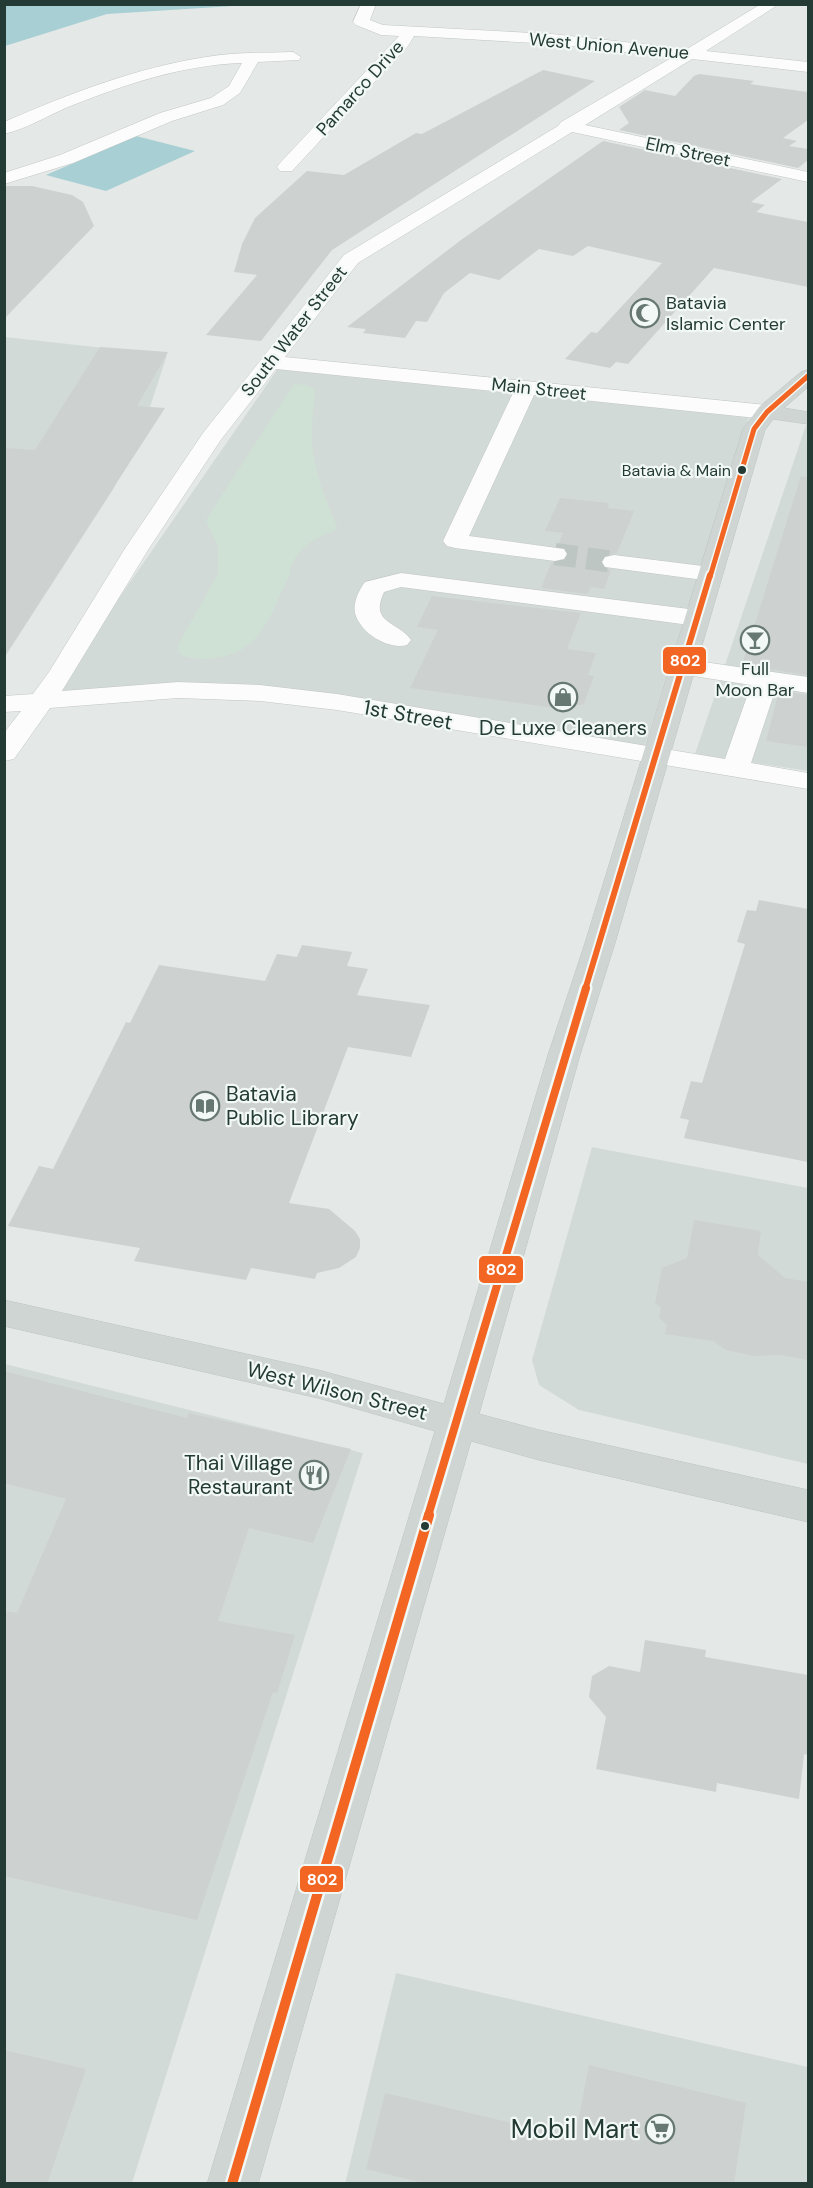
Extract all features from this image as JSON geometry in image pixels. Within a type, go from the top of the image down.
[{"type":"main road","points":[[232,2184],[564,1055],[754,429],[767,412],[808,376]]},
{"type":"main road","name":"Main Street","points":[[767,412],[808,418]]},
{"type":"main road","name":"West Wilson Street","points":[[4,1313],[327,1386],[539,1445],[808,1506]]},
{"type":"street","name":"Pamarco Drive","points":[[286,167],[402,43],[409,32],[381,30],[360,22],[369,4]]},
{"type":"street","name":"South Water Street","points":[[4,753],[61,674],[136,550],[204,447],[351,259],[567,126],[772,4]]},
{"type":"street","name":"West Union Avenue","points":[[409,32],[552,39],[808,67]]},
{"type":"street","points":[[4,129],[64,102],[132,78],[192,65],[252,58],[292,57]]},
{"type":"street","points":[[4,179],[39,171],[168,116],[206,105],[229,94],[242,79],[252,58]]},
{"type":"street","name":"Elm Street","points":[[567,126],[808,177]]},
{"type":"street","name":"Main Street","points":[[269,362],[767,412]]},
{"type":"street","points":[[527,387],[454,541],[555,554]]},
{"type":"street","points":[[614,562],[711,574]]},
{"type":"street","points":[[398,640],[377,629],[367,614],[366,600],[374,587],[401,580],[697,618]]},
{"type":"street","points":[[683,667],[808,685]]},
{"type":"street","points":[[735,769],[766,679]]},
{"type":"street","name":"1st Street","points":[[4,704],[178,690],[260,693],[337,702],[808,781]]},
{"type":"shaded area","points":[[5,337],[167,355],[149,410],[114,488],[5,657]]},
{"type":"shaded area","points":[[279,367],[750,413],[644,747],[339,696],[54,692]]},
{"type":"shaded area","points":[[806,425],[808,425],[808,771],[695,754]]},
{"type":"shaded area","points":[[592,1147],[808,1188],[808,1464],[579,1410],[539,1385],[532,1360]]},
{"type":"shaded area","points":[[5,1364],[363,1453],[132,2183],[5,2184]]},
{"type":"shaded area","points":[[396,1973],[808,2067],[808,2183],[345,2184]]},
{"type":"green space","points":[[294,384],[315,389],[313,453],[321,487],[338,529],[321,536],[300,552],[291,567],[271,615],[257,637],[247,645],[236,652],[211,659],[180,654],[178,645],[218,574],[218,547],[206,520]]},
{"type":"water","points":[[5,4],[249,5],[107,14],[5,46]]},
{"type":"water","points":[[136,136],[195,151],[106,191],[46,175]]},
{"type":"building","points":[[543,70],[595,81],[332,250],[261,341],[206,335],[257,275],[234,272],[242,244],[255,218],[307,171],[344,175],[416,133],[422,134]]},
{"type":"building","points":[[699,74],[754,81],[750,84],[808,92],[808,120],[783,138],[797,141],[789,146],[808,149],[808,160],[798,168],[619,130],[629,123],[619,107],[645,90],[675,96],[694,76]]},
{"type":"building","points":[[603,141],[782,179],[751,202],[765,205],[756,212],[808,222],[808,287],[714,268],[628,364],[616,362],[610,368],[565,359],[591,332],[597,333],[662,263],[588,246],[573,256],[539,249],[499,280],[470,273],[444,293],[427,322],[416,321],[405,338],[363,333],[366,329],[347,327],[461,240]]},
{"type":"building","points":[[4,186],[32,186],[72,195],[83,202],[94,226],[4,319]]},
{"type":"building","points":[[100,347],[168,352],[137,406],[165,408],[4,657],[4,448],[35,450]]},
{"type":"building","points":[[801,476],[808,477],[808,675],[742,665]]},
{"type":"building","points":[[560,498],[609,503],[608,508],[634,511],[617,553],[605,555],[600,561],[603,568],[611,570],[604,589],[591,587],[588,594],[541,588],[551,563],[564,561],[569,555],[566,548],[558,546],[563,533],[545,531]]},
{"type":"building","points":[[432,596],[581,613],[567,649],[596,653],[588,675],[594,676],[584,704],[562,709],[410,688],[438,630],[417,627]]},
{"type":"building","points":[[779,691],[808,695],[808,747],[766,741]]},
{"type":"building","points":[[759,900],[808,909],[808,1162],[684,1138],[689,1120],[680,1118],[691,1081],[702,1083],[745,944],[737,942],[747,910],[756,911]]},
{"type":"building","name":"Batavia Public Library","points":[[302,945],[352,952],[347,966],[368,969],[357,995],[430,1005],[411,1057],[348,1047],[289,1203],[329,1209],[355,1231],[360,1239],[360,1248],[356,1257],[339,1268],[317,1273],[315,1279],[251,1268],[246,1280],[134,1261],[140,1248],[8,1226],[39,1166],[53,1169],[126,1022],[130,1023],[159,965],[265,981],[277,954],[297,957]]},
{"type":"building","points":[[694,1220],[761,1231],[758,1255],[785,1278],[808,1282],[808,1360],[780,1355],[754,1356],[726,1350],[713,1341],[665,1334],[667,1325],[659,1318],[661,1308],[655,1303],[662,1268],[687,1258]]},
{"type":"building","points":[[4,1371],[187,1418],[189,1413],[351,1449],[313,1543],[249,1528],[218,1621],[295,1635],[277,1693],[273,1692],[197,1920],[4,1876],[4,1611],[17,1613],[66,1499],[4,1483]]},
{"type":"building","points":[[645,1640],[706,1650],[705,1657],[808,1675],[808,1755],[804,1754],[799,1799],[717,1783],[716,1792],[596,1769],[606,1717],[589,1697],[592,1676],[609,1666],[640,1672]]},
{"type":"building","points":[[4,2050],[86,2069],[47,2184],[4,2184]]},
{"type":"building","points":[[589,2065],[746,2103],[734,2184],[428,2184],[366,2169],[385,2093],[575,2138]]},
{"type":"tunnel","points":[[555,554],[614,562]]},
{"type":"transit line","name":"802","points":[[232,2184],[564,1055],[600,943],[754,429],[767,412],[808,376]]},
{"type":"place","name":"Batavia Islamic Center","points":[[645,313]]},
{"type":"place","name":"Batavia & Main","points":[[742,470]]},
{"type":"place","name":"Full Moon Bar","points":[[755,640]]},
{"type":"place","name":"De Luxe Cleaners","points":[[563,697]]},
{"type":"place","name":"Batavia Public Library","points":[[205,1106]]},
{"type":"place","name":"Thai Village Restaurant","points":[[314,1475]]},
{"type":"place","name":"Mobil Mart","points":[[660,2129]]}]
